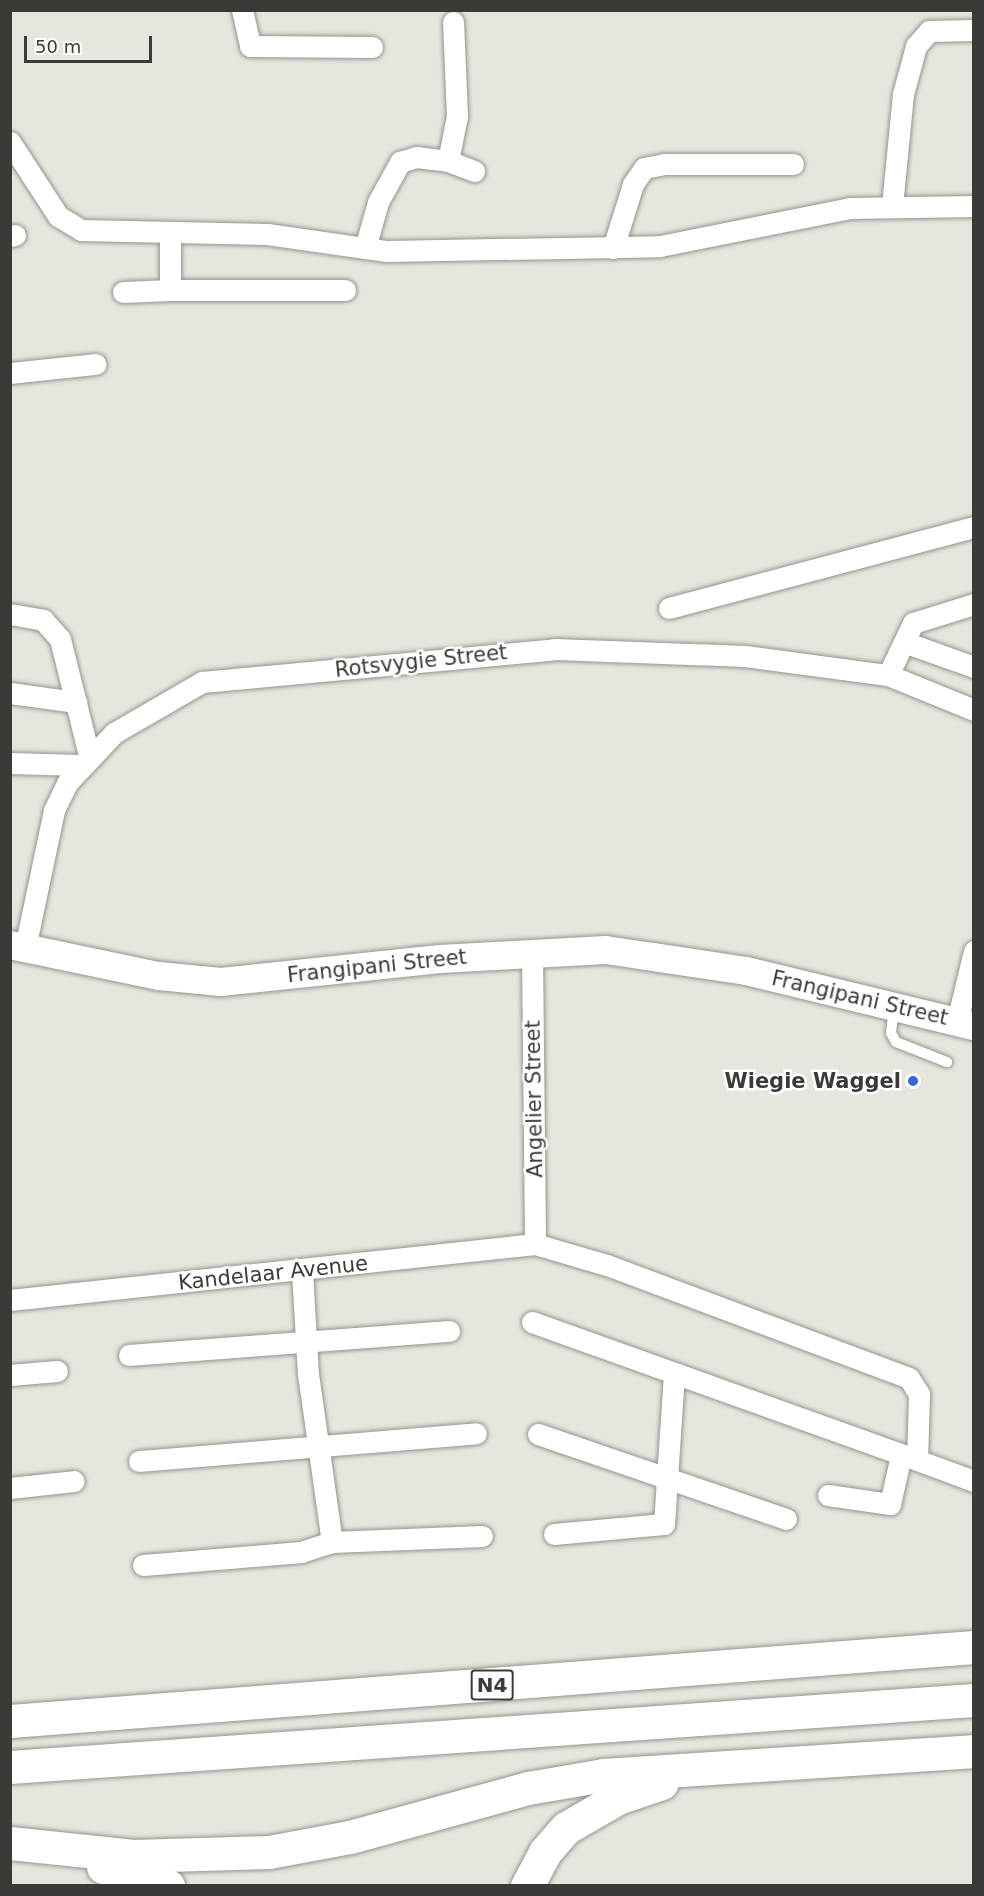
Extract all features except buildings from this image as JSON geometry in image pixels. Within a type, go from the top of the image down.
[{"type":"highway","name":"N4","points":[[10,1721],[974,1647]]},
{"type":"highway","name":"N4","points":[[10,1767],[974,1700]]},
{"type":"highway","points":[[10,1843],[133,1856],[270,1852],[351,1837],[559,1782],[974,1751]]},
{"type":"highway","points":[[527,1886],[549,1846],[576,1822],[618,1798],[704,1770]]},
{"type":"highway","points":[[10,1843],[168,1886]]},
{"type":"street","points":[[242,10],[250,46],[372,47]]},
{"type":"street","points":[[448,161],[457,116],[453,22]]},
{"type":"street","points":[[892,206],[903,94],[916,46],[929,31],[974,30]]},
{"type":"street","points":[[10,142],[70,226],[170,235],[275,235],[365,248],[434,253],[660,246],[828,211],[892,206],[974,207]]},
{"type":"street","points":[[365,248],[394,166],[416,157],[448,161],[474,171]]},
{"type":"street","points":[[613,248],[633,184],[644,168],[664,164],[793,164]]},
{"type":"street","points":[[170,235],[170,290]]},
{"type":"street","points":[[123,292],[345,290]]},
{"type":"street","points":[[10,373],[96,364]]},
{"type":"street","points":[[669,608],[974,527]]},
{"type":"street","points":[[888,675],[913,623],[974,604]]},
{"type":"street","points":[[10,614],[34,617],[52,628],[76,702],[84,760],[10,763]]},
{"type":"street","points":[[904,642],[974,667]]},
{"type":"street","name":"Rotsvygie Street","points":[[18,946],[54,810],[84,760],[141,714],[202,682],[480,653],[555,649],[746,656],[888,675],[974,710]]},
{"type":"street","points":[[10,693],[76,702]]},
{"type":"street","name":"Frangipani Street","points":[[18,946],[159,976],[221,982],[532,953],[606,950],[746,971],[894,1005],[966,1014]]},
{"type":"street","points":[[966,1014],[974,951]]},
{"type":"street","name":"Angelier Street","points":[[532,953],[535,1244]]},
{"type":"street","name":"Frangipani Street","points":[[746,971],[821,974],[966,1014]]},
{"type":"street","points":[[535,1244],[607,1265],[909,1378],[919,1394],[909,1457],[890,1504],[828,1495]]},
{"type":"street","name":"Kandelaar Avenue","points":[[10,1300],[302,1271],[535,1244]]},
{"type":"street","points":[[302,1271],[318,1444],[332,1542]]},
{"type":"street","points":[[532,1322],[674,1375],[974,1481]]},
{"type":"street","points":[[129,1355],[449,1331]]},
{"type":"street","points":[[10,1375],[57,1371]]},
{"type":"street","points":[[554,1534],[661,1527],[674,1375]]},
{"type":"street","points":[[139,1461],[476,1432]]},
{"type":"street","points":[[538,1434],[665,1476],[786,1520]]},
{"type":"street","points":[[10,1488],[74,1481]]},
{"type":"street","points":[[143,1565],[301,1552],[332,1542],[482,1536]]},
{"type":"lane","points":[[894,1005],[891,1033],[896,1042],[947,1062]]},
{"type":"place","name":"Wiegie Waggel","points":[[913,1081]]}]
